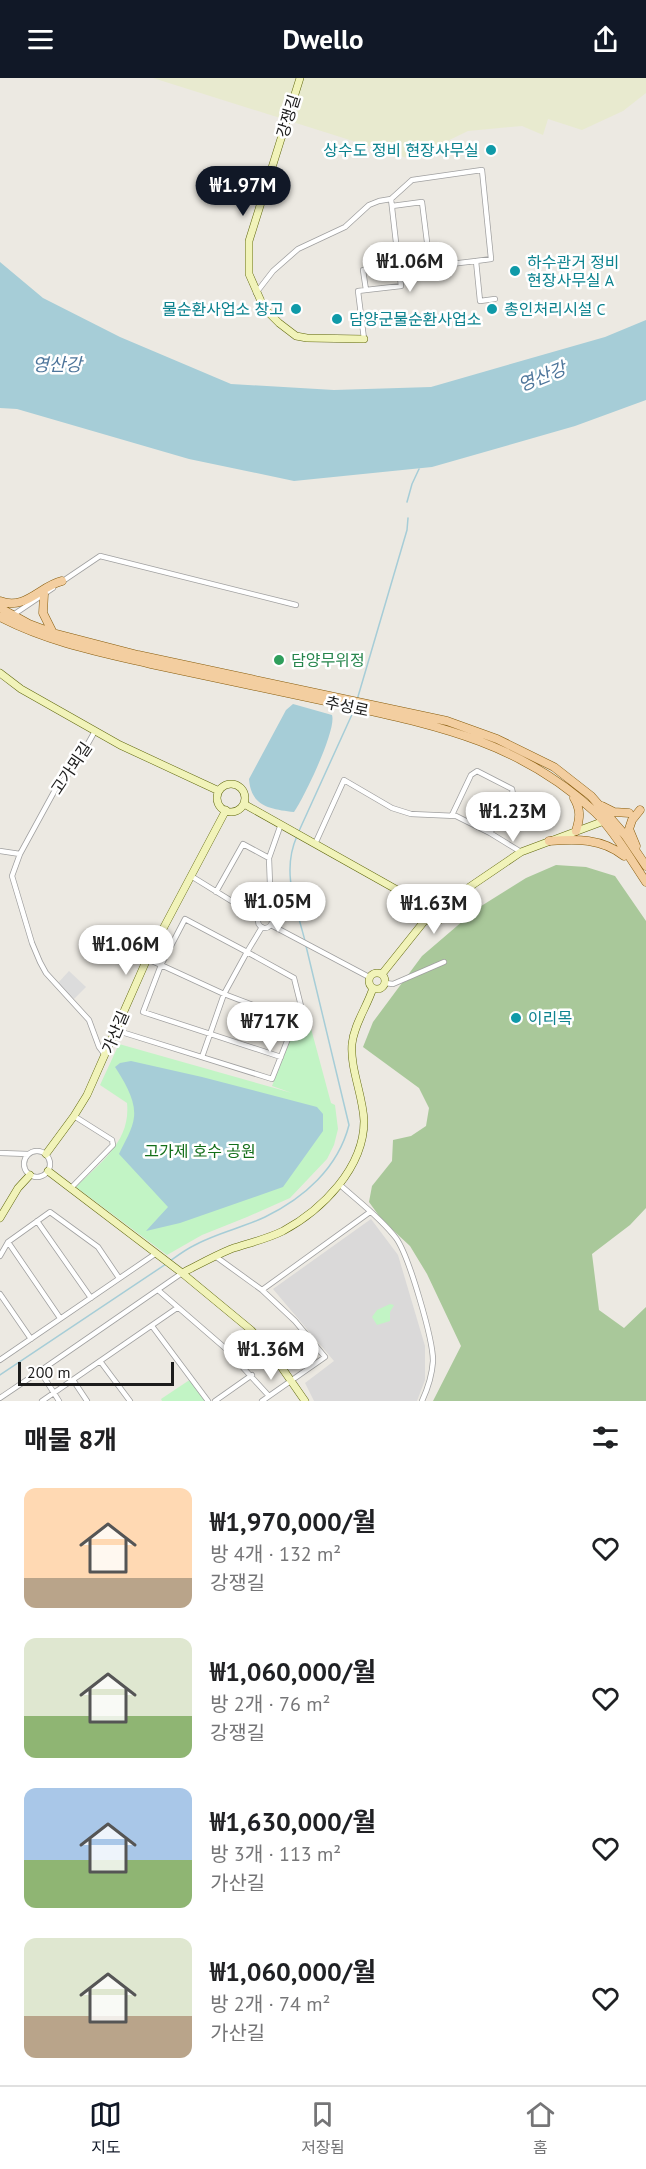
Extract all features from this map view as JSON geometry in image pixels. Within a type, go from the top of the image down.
[{"type":"main road","points":[[0,601],[4,603],[25,602],[54,583],[62,581]]},
{"type":"main road","points":[[44,594],[43,612],[53,633]]},
{"type":"main road","name":"추성로","points":[[0,608],[5,617],[31,632],[93,652],[345,702]]},
{"type":"main road","name":"추성로","points":[[5,617],[53,633],[138,655],[368,707],[447,721],[497,739],[554,767],[598,803],[646,882]]},
{"type":"main road","name":"추성로","points":[[368,707],[447,729],[496,746],[551,778],[606,819],[625,835],[646,866]]},
{"type":"main road","points":[[570,792],[579,806],[580,815],[576,831]]},
{"type":"main road","points":[[598,803],[614,812],[629,813]]},
{"type":"main road","points":[[639,856],[629,829],[632,820],[643,810]]},
{"type":"main road","points":[[549,841],[579,839],[594,842],[617,850],[635,865]]},
{"type":"street","name":"강쟁길","points":[[300,78],[249,241],[248,266],[256,293],[269,314],[296,336],[364,339]]},
{"type":"street","points":[[256,293],[273,272],[298,249],[345,227],[369,205],[391,199],[412,180],[482,170],[491,259],[400,270]]},
{"type":"street","points":[[364,339],[358,291],[401,286],[391,199]]},
{"type":"street","points":[[392,206],[422,202],[430,267]]},
{"type":"street","points":[[476,261],[480,300],[495,299]]},
{"type":"street","points":[[366,290],[363,270],[370,269],[369,262]]},
{"type":"street","points":[[0,627],[5,617],[100,556],[296,605]]},
{"type":"street","name":"고가뫼길","points":[[0,673],[21,688],[95,731],[76,765],[55,790],[12,876],[40,962],[51,979],[89,1020],[99,1047],[105,1055]]},
{"type":"street","points":[[95,731],[147,759],[219,791]]},
{"type":"street","points":[[452,815],[471,775],[477,771],[512,789],[513,794],[490,833]]},
{"type":"street","points":[[315,844],[344,780],[401,811],[429,816],[452,815],[490,833],[521,852]]},
{"type":"street","points":[[225,786],[237,786],[244,792],[244,804],[238,810],[226,810],[218,800],[219,791],[225,786]]},
{"type":"street","points":[[244,804],[424,905]]},
{"type":"street","name":"가산길","points":[[46,1154],[74,1116],[105,1055],[147,959],[226,810]]},
{"type":"street","points":[[443,905],[521,852],[606,819],[643,810]]},
{"type":"street","points":[[268,915],[273,902],[269,858],[281,824]]},
{"type":"street","points":[[216,892],[243,844],[269,858]]},
{"type":"street","points":[[0,851],[21,854]]},
{"type":"street","points":[[191,876],[259,918]]},
{"type":"street","points":[[433,900],[443,905],[445,912],[442,919],[436,922],[426,919],[422,913],[424,905],[433,900]]},
{"type":"street","points":[[259,918],[262,915],[268,915]]},
{"type":"street","points":[[268,915],[272,920],[271,925]]},
{"type":"street","points":[[259,918],[262,927]]},
{"type":"street","points":[[116,1029],[272,1079],[301,1006],[294,978],[185,919],[161,965],[143,1012],[281,1056]]},
{"type":"street","points":[[382,974],[426,919]]},
{"type":"street","points":[[262,927],[271,925],[291,934],[369,977]]},
{"type":"street","points":[[202,1057],[224,994],[262,927]]},
{"type":"street","points":[[147,959],[224,994],[295,1021]]},
{"type":"street","points":[[385,983],[393,984],[444,962]]},
{"type":"street","points":[[369,977],[375,973],[382,974]]},
{"type":"street","points":[[382,974],[385,983]]},
{"type":"street","points":[[369,977],[369,985],[373,988],[381,988],[385,983]]},
{"type":"street","points":[[0,1398],[158,1290],[179,1271],[284,1230],[320,1204],[339,1184],[359,1150],[364,1130],[352,1044],[354,1031],[373,988]]},
{"type":"street","points":[[71,1188],[113,1146],[112,1140],[74,1116]]},
{"type":"street","points":[[0,1153],[28,1154],[35,1151],[46,1154],[50,1160],[48,1171],[42,1176],[30,1175]]},
{"type":"street","points":[[28,1154],[24,1165],[30,1175]]},
{"type":"street","points":[[48,1171],[179,1271],[251,1330],[305,1401]]},
{"type":"street","points":[[0,1218],[18,1188],[30,1175]]},
{"type":"street","points":[[339,1184],[396,1237],[404,1252],[431,1340],[433,1362],[431,1377],[422,1401]]},
{"type":"street","points":[[0,1256],[8,1242],[50,1212],[98,1247],[119,1278]]},
{"type":"street","points":[[262,1290],[370,1212]]},
{"type":"street","points":[[38,1221],[91,1298]]},
{"type":"street","points":[[8,1242],[60,1318]]},
{"type":"street","points":[[0,1352],[2,1359],[119,1278],[157,1255]]},
{"type":"street","points":[[215,1256],[262,1290],[295,1321],[325,1357],[262,1401]]},
{"type":"street","points":[[158,1290],[225,1348],[270,1396]]},
{"type":"street","points":[[0,1294],[31,1339]]},
{"type":"street","points":[[42,1401],[177,1308]]},
{"type":"street","points":[[152,1326],[208,1401]]},
{"type":"street","points":[[100,1361],[130,1401]]},
{"type":"street","points":[[40,1371],[58,1401]]},
{"type":"street","points":[[215,1401],[252,1375]]},
{"type":"street","points":[[73,1380],[87,1401]]},
{"type":"shaded area","points":[[69,971],[86,987],[74,999],[57,984]]},
{"type":"shaded area","points":[[371,1219],[398,1255],[425,1346],[425,1380],[417,1401],[314,1401],[305,1383],[334,1361],[273,1289]]},
{"type":"green space","points":[[153,78],[646,78],[646,93],[623,111],[582,130],[548,119],[543,135],[522,126],[468,131],[410,159]]},
{"type":"green space","points":[[556,865],[586,867],[615,876],[646,921],[646,1208],[630,1225],[592,1254],[599,1310],[624,1328],[646,1307],[646,1401],[433,1401],[461,1346],[427,1274],[410,1246],[382,1220],[369,1202],[372,1186],[392,1161],[393,1140],[411,1136],[426,1126],[429,1108],[419,1088],[363,1047],[373,1022],[422,956],[478,908],[526,878]]},
{"type":"green space","name":"고가제 호수 공원","points":[[305,1006],[331,1103],[335,1105],[338,1129],[327,1159],[290,1198],[202,1235],[167,1255],[76,1187],[112,1150],[124,1129],[127,1103],[100,1085],[119,1044],[292,1093],[272,1086]]},
{"type":"green space","points":[[390,1304],[394,1305],[390,1312],[390,1321],[377,1325],[372,1317],[377,1310]]},
{"type":"green space","points":[[191,1379],[205,1401],[162,1401],[161,1399]]},
{"type":"water","name":"영산강","points":[[0,262],[43,298],[120,337],[231,384],[334,390],[431,387],[605,337],[646,320],[646,400],[575,426],[432,467],[294,481],[189,459],[17,409],[0,408]]},
{"type":"water","points":[[293,704],[332,715],[330,734],[319,764],[294,812],[270,808],[258,801],[254,796],[249,779],[286,710]]},
{"type":"water","name":"고가제 호수 공원","points":[[131,1061],[317,1107],[323,1114],[323,1131],[283,1187],[180,1223],[146,1231],[168,1207],[119,1154],[132,1126],[134,1111],[129,1091],[115,1067],[120,1063]]},
{"type":"waterway","points":[[407,502],[419,469]]},
{"type":"waterway","points":[[357,700],[407,530],[408,518]]},
{"type":"waterway","points":[[299,831],[354,710]]},
{"type":"waterway","points":[[297,836],[292,849],[290,876],[305,941]]},
{"type":"waterway","points":[[170,1261],[202,1241],[265,1217],[293,1201],[318,1180],[337,1155],[344,1141],[349,1125],[306,946]]},
{"type":"waterway","points":[[0,1375],[166,1264]]},
{"type":"place","name":"상수도 정비 현장사무실","points":[[491,150]]},
{"type":"place","name":"하수관거 정비 현장사무실 A","points":[[515,271]]},
{"type":"place","name":"물순환사업소 창고","points":[[296,309]]},
{"type":"place","name":"총인처리시설 C","points":[[492,309]]},
{"type":"place","name":"담양군물순환사업소","points":[[337,319]]},
{"type":"place","name":"담양무위정","points":[[279,660]]},
{"type":"place","name":"이리목","points":[[516,1018]]}]
